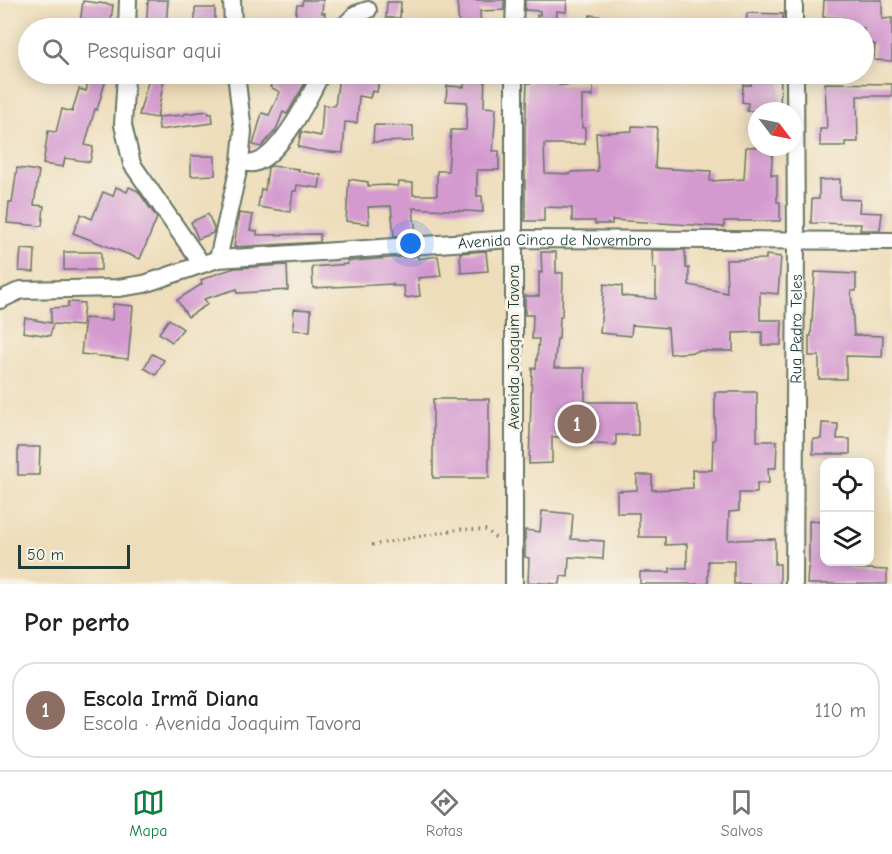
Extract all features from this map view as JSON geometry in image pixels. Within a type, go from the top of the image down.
[{"type":"street","points":[[127,18],[128,0]]},
{"type":"street","points":[[232,0],[233,18]]},
{"type":"street","points":[[514,18],[515,0]]},
{"type":"street","points":[[794,0],[794,18]]},
{"type":"street","points":[[352,18],[368,10]]},
{"type":"street","points":[[125,84],[123,125],[132,164],[209,261]]},
{"type":"street","points":[[209,261],[240,162],[243,131],[237,84]]},
{"type":"street","points":[[240,162],[254,163],[283,139],[302,112],[316,84]]},
{"type":"street","name":"Avenida Joaquim Tavora","points":[[514,84],[512,239],[514,584]]},
{"type":"street","name":"Rua Pedro Teles","points":[[794,584],[795,84]]},
{"type":"street","name":"Avenida Cinco de Novembro","points":[[209,261],[512,239],[892,241]]},
{"type":"street","points":[[0,300],[21,290],[118,288],[144,284],[170,277],[209,261]]},
{"type":"path","points":[[372,545],[461,529],[486,530],[514,552]]},
{"type":"building","points":[[148,0],[168,0],[167,18],[147,18]]},
{"type":"building","points":[[303,0],[323,0],[322,13],[325,13],[324,18],[295,18],[297,5],[302,5]]},
{"type":"building","points":[[457,0],[504,0],[504,10],[480,11],[480,18],[458,18]]},
{"type":"building","points":[[525,0],[567,0],[566,12],[557,11],[557,18],[537,18],[540,11],[525,10]]},
{"type":"building","points":[[824,0],[882,0],[882,19],[892,18],[892,61],[874,60],[874,18],[823,17]]},
{"type":"building","points":[[83,1],[113,5],[111,18],[81,18]]},
{"type":"building","points":[[387,2],[401,2],[400,18],[386,18]]},
{"type":"building","points":[[195,8],[215,8],[215,18],[195,18]]},
{"type":"building","points":[[747,13],[783,14],[783,18],[747,18]]},
{"type":"building","points":[[590,15],[612,18],[590,18]]},
{"type":"building","points":[[88,84],[105,84],[85,145],[93,147],[90,162],[65,158],[63,167],[43,164],[48,131],[56,132],[62,109],[72,112],[79,89],[86,91]]},
{"type":"building","points":[[147,84],[163,84],[157,118],[139,115]]},
{"type":"building","points":[[272,84],[304,84],[287,114],[283,112],[276,130],[261,147],[253,145],[262,113],[269,115],[280,92],[270,87]]},
{"type":"building","points":[[338,84],[378,84],[377,92],[372,91],[370,98],[359,96],[357,123],[345,122],[343,153],[298,147],[301,132],[321,136],[323,105],[335,106]]},
{"type":"building","points":[[464,84],[485,84],[484,107],[496,108],[493,151],[499,151],[499,170],[477,170],[477,196],[482,196],[483,212],[413,208],[416,235],[394,237],[391,206],[368,207],[369,224],[346,221],[349,179],[368,182],[368,186],[398,186],[399,182],[413,183],[413,195],[437,195],[437,171],[448,171],[451,130],[466,130],[467,102],[446,101],[447,86],[464,87]]},
{"type":"building","points":[[527,84],[593,84],[593,96],[582,96],[582,128],[585,128],[585,144],[544,144],[545,173],[571,174],[571,172],[598,171],[596,133],[632,131],[632,126],[657,127],[655,168],[711,171],[710,181],[744,179],[746,147],[748,147],[748,156],[772,156],[771,175],[777,175],[780,221],[724,221],[724,227],[612,220],[612,224],[595,224],[595,221],[572,221],[572,208],[544,207],[544,221],[525,221]]},
{"type":"building","points":[[781,84],[780,102],[742,102],[743,85]]},
{"type":"building","points":[[825,84],[892,84],[892,96],[857,96],[858,142],[845,142],[845,146],[820,146],[820,129],[827,129]]},
{"type":"building","points":[[208,111],[209,114],[212,113],[213,123],[159,130],[158,117]]},
{"type":"building","points":[[374,125],[413,126],[413,141],[373,142]]},
{"type":"building","points":[[191,156],[215,156],[215,175],[191,176]]},
{"type":"building","points":[[271,166],[299,169],[298,171],[321,175],[319,188],[297,185],[296,191],[293,191],[290,212],[258,207],[261,189],[265,190],[268,168]]},
{"type":"building","points":[[17,168],[39,171],[34,205],[44,206],[42,226],[7,223]]},
{"type":"building","points":[[840,179],[840,199],[860,200],[859,212],[882,213],[880,230],[860,230],[861,224],[811,223],[812,199],[819,199],[819,180]]},
{"type":"building","points":[[116,187],[127,192],[129,187],[138,191],[157,218],[140,259],[73,233],[81,214],[92,219],[103,192],[113,196]]},
{"type":"building","points":[[239,213],[253,215],[250,230],[257,231],[257,235],[320,234],[320,242],[234,247]]},
{"type":"building","points":[[208,214],[214,228],[213,233],[198,239],[191,222]]},
{"type":"building","points":[[21,249],[35,250],[34,272],[19,271]]},
{"type":"building","points":[[652,250],[685,250],[686,268],[689,268],[689,285],[727,293],[726,260],[766,259],[766,255],[781,257],[778,294],[760,292],[760,320],[782,320],[781,345],[762,345],[762,332],[733,333],[733,351],[670,354],[668,328],[632,325],[631,336],[600,333],[604,284],[622,286],[622,296],[656,299],[656,268],[653,268]]},
{"type":"building","points":[[486,251],[488,271],[461,273],[460,253]]},
{"type":"building","points":[[64,252],[101,252],[101,270],[64,270]]},
{"type":"building","points":[[541,252],[556,252],[556,273],[563,273],[562,317],[560,317],[554,368],[585,368],[585,402],[638,402],[638,435],[616,435],[616,445],[579,443],[579,437],[552,437],[552,463],[529,464],[532,368],[536,368],[539,339],[532,339],[533,315],[525,315],[525,296],[539,296],[539,272],[542,273]]},
{"type":"building","points":[[418,256],[418,259],[438,256],[441,276],[418,278],[420,296],[405,298],[404,286],[392,286],[393,284],[313,288],[312,267],[348,264],[347,261]]},
{"type":"building","points":[[287,265],[288,290],[237,293],[237,289],[204,299],[208,304],[188,317],[177,300],[202,284],[201,280],[216,274],[235,268]]},
{"type":"building","points":[[815,272],[856,274],[856,291],[851,291],[854,335],[883,336],[882,357],[846,356],[846,379],[819,379],[819,356],[809,356]]},
{"type":"building","points":[[68,302],[84,303],[82,326],[53,324],[50,336],[23,332],[25,318],[51,323],[51,308],[68,307]]},
{"type":"building","points":[[113,304],[133,306],[128,359],[81,354],[85,318],[112,320]]},
{"type":"building","points":[[294,309],[311,310],[310,331],[293,330]]},
{"type":"building","points":[[169,319],[183,329],[172,342],[159,333]]},
{"type":"building","points":[[152,354],[164,360],[156,375],[144,368]]},
{"type":"building","points":[[715,392],[757,392],[757,441],[777,441],[776,468],[768,468],[769,483],[757,483],[757,493],[739,493],[739,511],[729,512],[728,540],[775,539],[775,564],[780,564],[780,584],[734,584],[734,561],[708,561],[708,584],[640,584],[640,572],[670,572],[670,568],[687,568],[687,544],[665,545],[665,537],[639,537],[639,513],[617,513],[617,491],[637,490],[637,475],[652,475],[652,490],[693,488],[692,470],[712,470],[713,440],[715,440]]},
{"type":"building","points":[[433,399],[489,399],[489,478],[433,478]]},
{"type":"building","points":[[822,423],[838,424],[837,439],[850,439],[850,454],[813,454],[813,439],[821,439]]},
{"type":"building","points":[[18,447],[40,447],[39,475],[18,475]]},
{"type":"building","points":[[542,511],[573,514],[571,539],[604,541],[603,559],[569,557],[568,577],[561,576],[560,584],[528,582],[529,558],[525,557],[525,530],[540,532]]},
{"type":"building","points":[[809,521],[820,522],[820,566],[887,570],[887,584],[807,584]]},
{"type":"place","name":"Escola Irmã Diana","points":[[577,424]]}]
